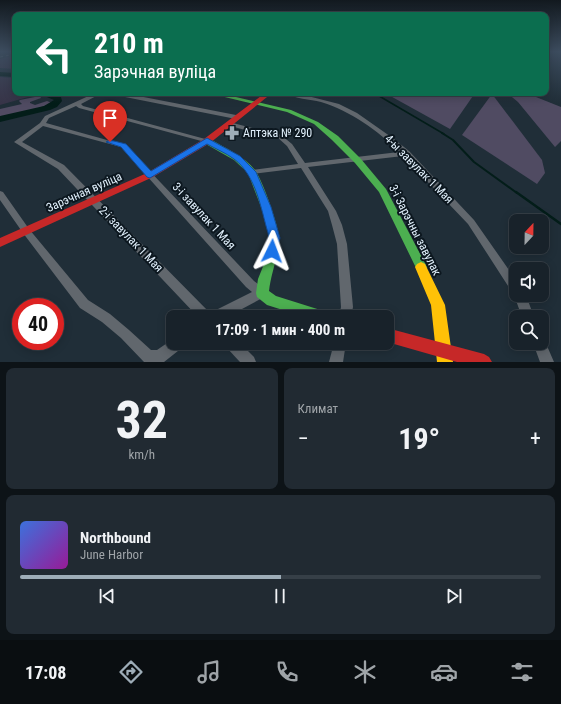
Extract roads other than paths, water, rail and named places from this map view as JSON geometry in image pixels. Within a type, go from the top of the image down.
[{"type":"street","points":[[42,124],[47,117],[93,96]]},
{"type":"street","points":[[128,96],[233,120],[256,131],[279,136],[290,145],[332,211],[337,224],[342,244],[346,310]]},
{"type":"street","name":"3-і Зарэчны завулак","points":[[226,96],[290,111],[316,122],[335,138],[354,159],[358,161],[383,192],[414,250],[438,305],[445,351],[445,362]]},
{"type":"street","name":"Зарэчная вуліца","points":[[0,243],[150,175],[207,141],[264,96]]},
{"type":"street","name":"4-ы завулак 1 Мая","points":[[302,96],[337,105],[349,111],[392,140],[471,222],[509,279]]},
{"type":"street","points":[[78,104],[81,108],[207,141],[238,158],[252,172],[271,220],[274,238],[270,264],[264,279],[262,293]]},
{"type":"street","name":"3-і завулак 1 Мая","points":[[42,124],[124,146],[250,284],[262,293]]},
{"type":"street","name":"2-і завулак 1 Мая","points":[[42,124],[17,142],[61,167],[199,310]]},
{"type":"street","points":[[252,172],[406,153]]},
{"type":"street","points":[[0,194],[26,231],[84,304],[106,318],[126,334],[148,357],[159,357],[168,350]]},
{"type":"street","points":[[229,310],[262,293]]},
{"type":"street","points":[[262,293],[272,301],[302,310]]},
{"type":"street","points":[[394,337],[484,362]]},
{"type":"street","points":[[238,350],[249,362]]},
{"type":"street","points":[[336,362],[339,350]]},
{"type":"street","points":[[542,350],[547,362]]},
{"type":"waterway","points":[[0,74],[12,75]]},
{"type":"waterway","points":[[0,119],[54,105],[58,99],[50,96]]},
{"type":"waterway","points":[[379,96],[444,134]]},
{"type":"waterway","points":[[442,133],[453,140],[474,162],[517,193]]},
{"type":"waterway","points":[[516,192],[561,224]]},
{"type":"place","name":"Аптэка № 290","points":[[232,133]]}]
